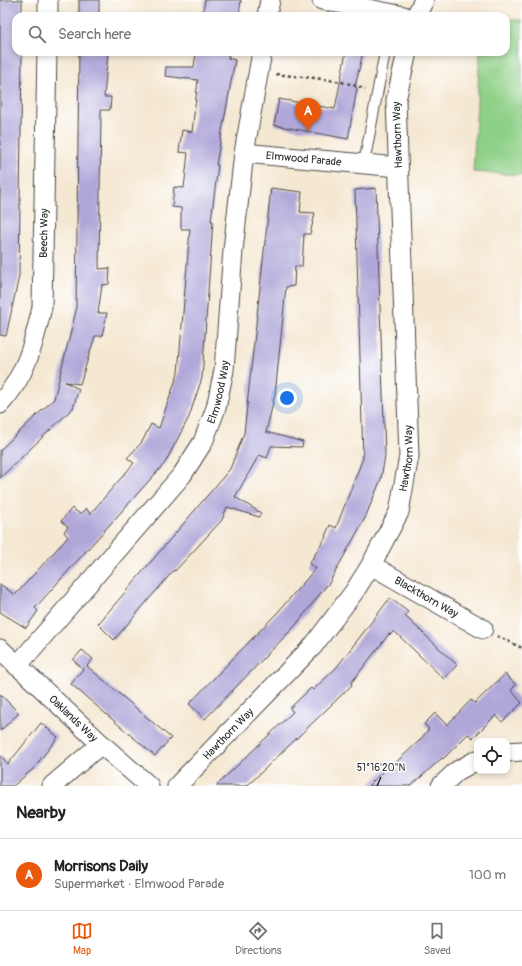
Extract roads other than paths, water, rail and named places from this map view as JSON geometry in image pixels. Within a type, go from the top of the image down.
[{"type":"street","points":[[48,0],[48,12]]},
{"type":"street","points":[[268,12],[270,0]]},
{"type":"street","points":[[322,0],[381,12]]},
{"type":"street","points":[[418,12],[424,0]]},
{"type":"street","name":"Beech Way","points":[[0,404],[23,372],[34,343],[42,307],[47,56]]},
{"type":"street","name":"Elmwood Way","points":[[17,666],[182,475],[203,442],[216,408],[224,370],[233,250],[244,153],[261,56]]},
{"type":"street","name":"Hawthorn Way","points":[[177,786],[313,646],[354,592],[371,565],[399,512],[409,456],[396,100],[406,56]]},
{"type":"street","name":"Elmwood Parade","points":[[244,153],[398,167]]},
{"type":"street","name":"Blackthorn Way","points":[[371,565],[483,629]]},
{"type":"street","name":"Oaklands Way","points":[[0,649],[101,744],[149,786]]},
{"type":"street","points":[[52,786],[101,744]]},
{"type":"street","points":[[510,752],[522,751]]},
{"type":"street","points":[[441,786],[457,771],[474,762]]},
{"type":"lane","points":[[364,164],[384,56]]},
{"type":"place","name":"Morrisons Daily","points":[[308,131]]}]
